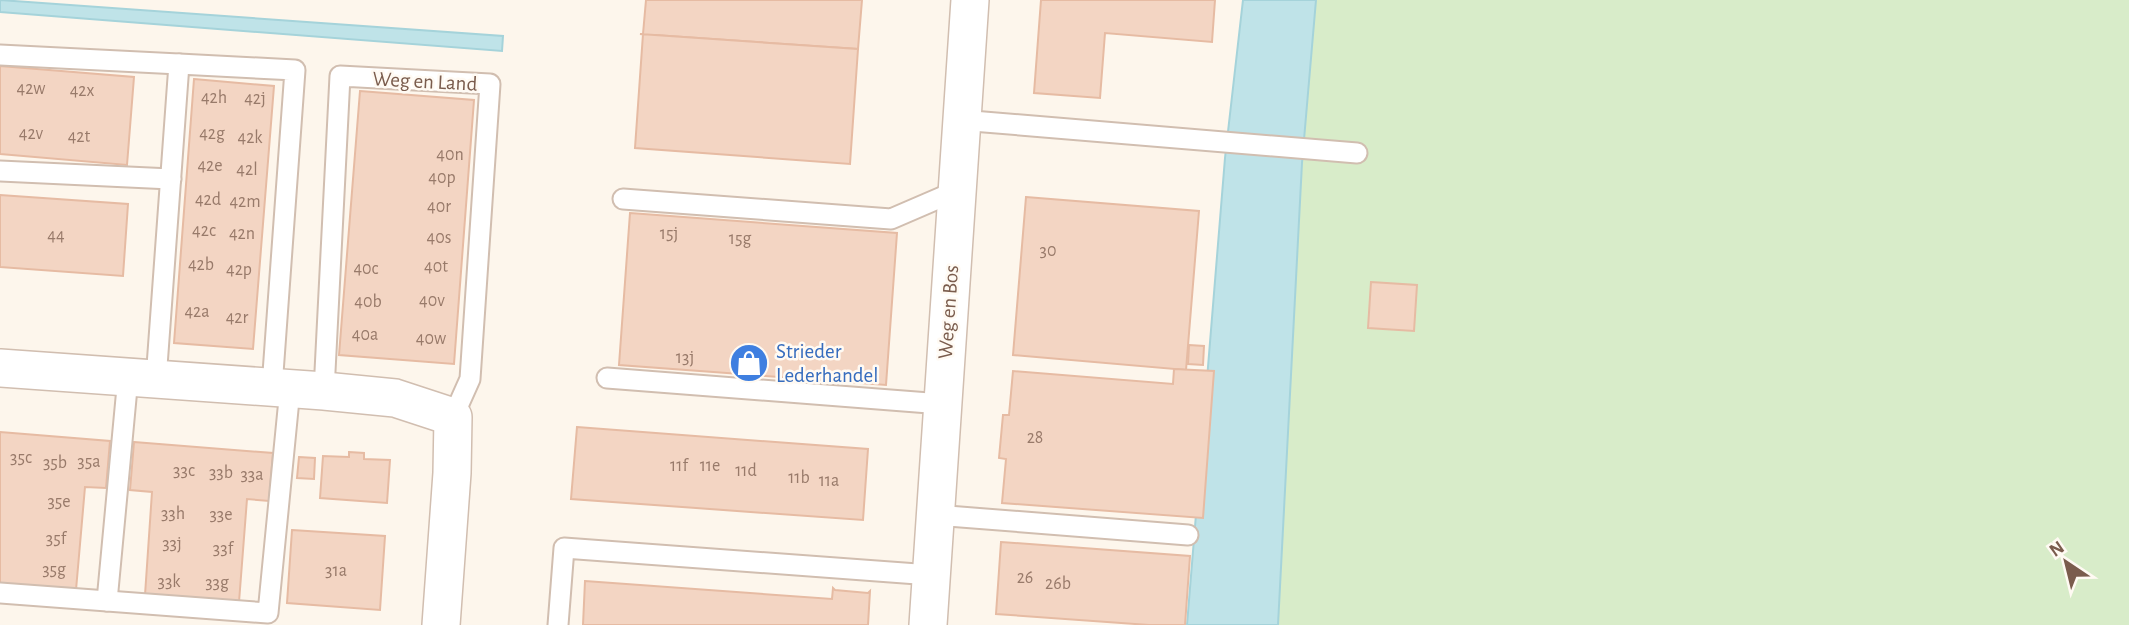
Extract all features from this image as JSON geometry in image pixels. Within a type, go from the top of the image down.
[{"type":"street","name":"Weg en Bos","points":[[928,625],[970,0]]},
{"type":"street","points":[[0,368],[395,398],[453,417]]},
{"type":"street","name":"Weg en Land","points":[[441,625],[452,473],[453,417]]},
{"type":"lane","points":[[0,55],[295,70],[295,389],[268,613],[0,593]]},
{"type":"lane","points":[[107,601],[171,179],[179,64]]},
{"type":"lane","name":"Weg en Land","points":[[295,389],[340,76],[490,84],[470,379],[453,417]]},
{"type":"lane","points":[[960,120],[1357,153]]},
{"type":"lane","points":[[0,171],[171,179]]},
{"type":"lane","points":[[623,199],[891,219],[956,191]]},
{"type":"lane","points":[[607,378],[942,404]]},
{"type":"lane","points":[[935,515],[1188,535]]},
{"type":"lane","points":[[558,625],[564,548],[931,575]]},
{"type":"green space","points":[[1316,0],[2129,0],[2129,625],[1278,625],[1302,163]]},
{"type":"water","points":[[0,0],[503,36],[502,51],[0,12]]},
{"type":"water","points":[[1243,0],[1316,0],[1302,163],[1278,625],[1187,625],[1225,158]]},
{"type":"building","points":[[646,0],[862,0],[858,49],[640,34],[643,34]]},
{"type":"building","points":[[1041,0],[1215,0],[1212,42],[1105,33],[1100,98],[1034,93]]},
{"type":"building","points":[[643,34],[858,49],[850,164],[635,148]]},
{"type":"building","points":[[0,66],[134,77],[127,165],[0,154]]},
{"type":"building","points":[[194,79],[274,86],[253,349],[174,343]]},
{"type":"building","points":[[360,91],[474,100],[454,364],[339,355]]},
{"type":"building","points":[[0,195],[128,204],[123,276],[0,267]]},
{"type":"building","points":[[1026,197],[1199,211],[1186,370],[1013,355]]},
{"type":"building","points":[[630,213],[897,233],[886,385],[619,365]]},
{"type":"building","points":[[1371,282],[1417,285],[1414,331],[1368,328]]},
{"type":"building","points":[[1189,345],[1204,346],[1203,365],[1188,364]]},
{"type":"building","points":[[1174,369],[1214,371],[1203,518],[1002,503],[1006,459],[999,458],[1003,415],[1009,415],[1013,371],[1173,384]]},
{"type":"building","points":[[577,427],[868,449],[863,520],[571,499]]},
{"type":"building","points":[[0,432],[110,441],[106,488],[85,487],[76,590],[0,584]]},
{"type":"building","points":[[134,442],[273,453],[269,501],[247,499],[239,602],[145,595],[152,492],[130,490]]},
{"type":"building","points":[[349,452],[364,453],[364,459],[390,460],[387,503],[320,498],[323,456],[349,457]]},
{"type":"building","points":[[299,457],[315,458],[314,479],[297,478]]},
{"type":"building","points":[[292,530],[385,536],[380,610],[287,603]]},
{"type":"building","points":[[1001,542],[1190,556],[1185,625],[996,614]]},
{"type":"building","points":[[585,581],[832,599],[833,588],[868,593],[870,591],[868,625],[583,625]]},
{"type":"place","name":"Strieder Lederhandel","points":[[749,363]]}]
